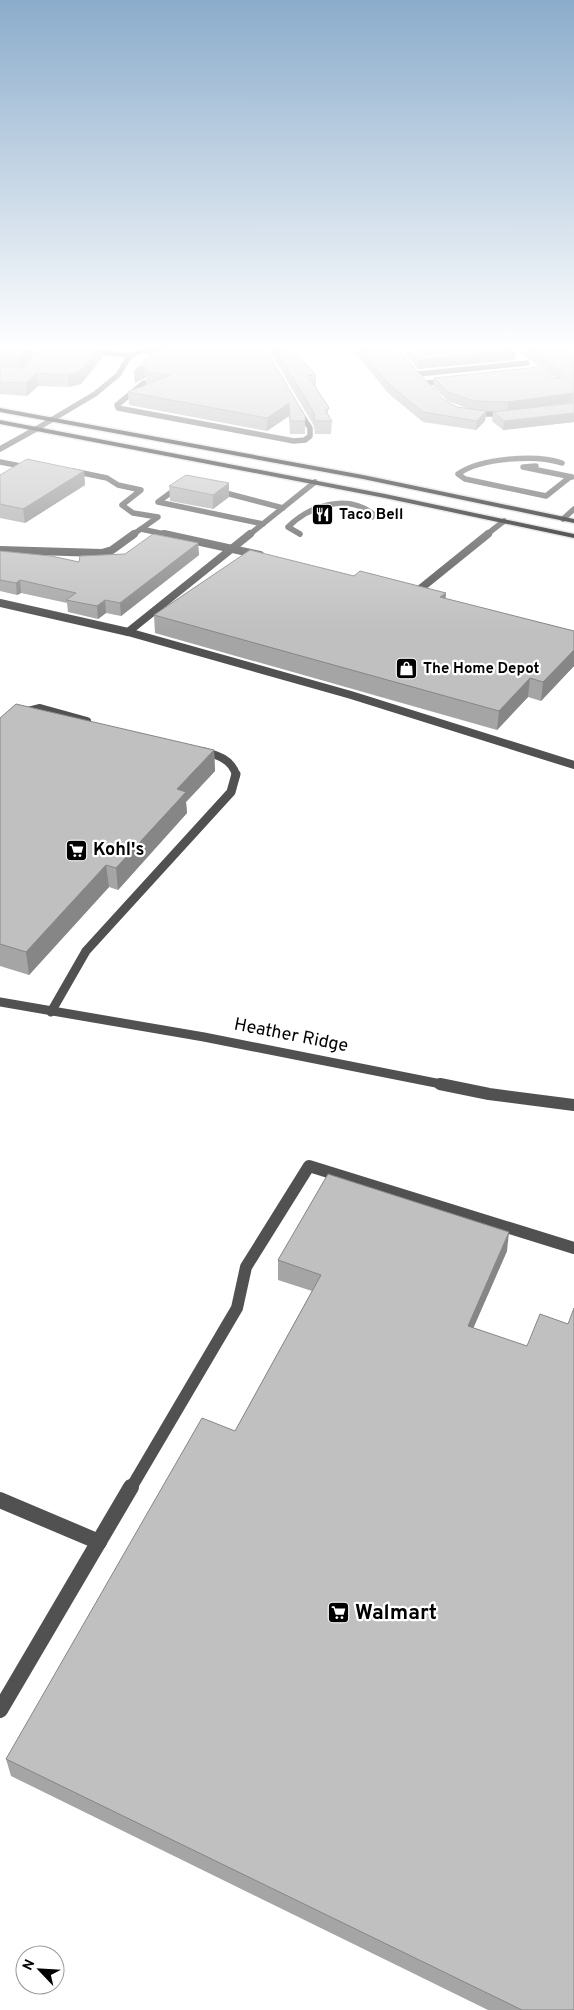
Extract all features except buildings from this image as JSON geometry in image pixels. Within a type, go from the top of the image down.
[{"type":"main road","points":[[114,444],[315,482],[574,536]]},
{"type":"main road","points":[[185,444],[364,477],[574,521]]},
{"type":"main road","points":[[504,521],[538,521],[574,528]]},
{"type":"street","points":[[550,458],[565,462],[523,467],[572,477],[546,496],[465,479],[458,474],[469,466],[495,461],[550,458]]},
{"type":"street","points":[[0,462],[34,468]]},
{"type":"street","points":[[0,550],[102,553],[112,550],[158,517],[124,509],[122,505],[141,490],[118,485],[106,478],[66,470]]},
{"type":"street","points":[[128,632],[315,482]]},
{"type":"street","points":[[183,483],[158,500],[158,502],[263,524]]},
{"type":"street","points":[[214,490],[282,508]]},
{"type":"street","points":[[300,534],[290,530],[288,527],[325,503],[340,503],[367,509],[373,514],[372,517]]},
{"type":"street","points":[[563,519],[574,509]]},
{"type":"street","points":[[415,593],[504,521]]},
{"type":"street","points":[[141,529],[267,556]]},
{"type":"street","points":[[407,591],[424,595]]},
{"type":"street","points":[[0,603],[128,632],[350,696],[574,766]]},
{"type":"street","points":[[18,715],[40,708],[99,725]]},
{"type":"street","points":[[51,1012],[86,951],[232,792],[237,782],[237,773],[231,763],[220,756],[197,749]]},
{"type":"street","name":"Heather Ridge","points":[[0,1002],[204,1037],[489,1094],[574,1105]]},
{"type":"street","points":[[0,1710],[237,1308],[246,1267],[309,1166],[574,1248]]},
{"type":"street","points":[[0,1500],[99,1542]]},
{"type":"place","name":"Taco Bell","points":[[323,515]]},
{"type":"place","name":"The Home Depot","points":[[407,669]]},
{"type":"place","name":"Kohl's","points":[[77,850]]},
{"type":"place","name":"Walmart","points":[[339,1613]]}]
